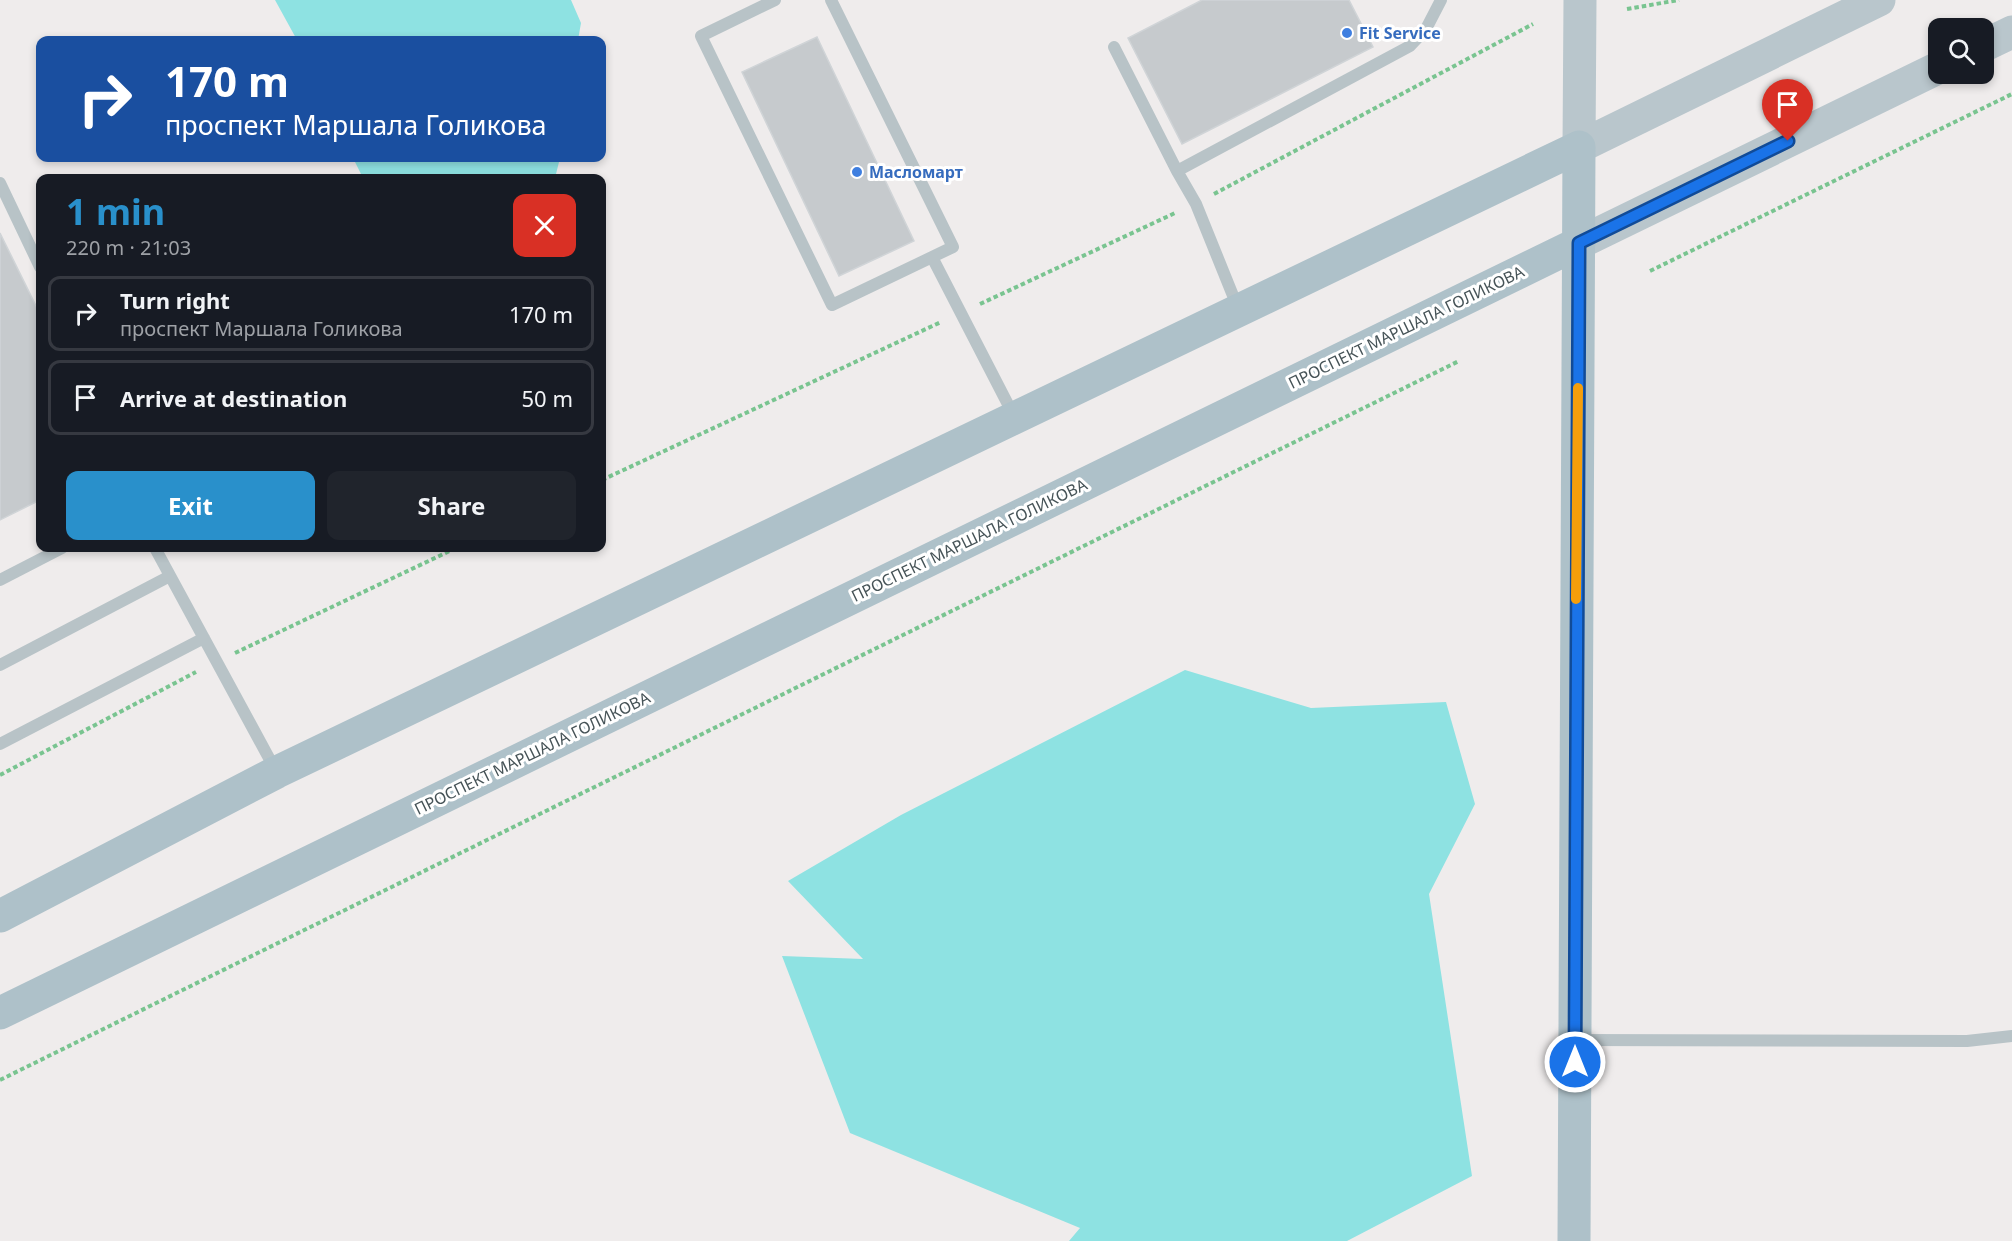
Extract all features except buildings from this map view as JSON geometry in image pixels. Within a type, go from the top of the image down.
[{"type":"main road","points":[[1574,1241],[1581,0]]},
{"type":"main road","points":[[0,916],[277,772],[1579,147],[1880,0]]},
{"type":"main road","points":[[1994,41],[2012,32]]},
{"type":"main road","name":"ПРОСПЕКТ МАРШАЛА ГОЛИКОВА","points":[[0,1013],[1928,73]]},
{"type":"lane","points":[[775,0],[701,36],[832,306],[952,247],[831,0]]},
{"type":"lane","points":[[1177,171],[1410,46],[1426,29],[1441,0]]},
{"type":"lane","points":[[1114,47],[1196,204],[1238,309]]},
{"type":"lane","points":[[0,183],[36,259]]},
{"type":"lane","points":[[932,257],[1014,417]]},
{"type":"lane","points":[[0,580],[54,552]]},
{"type":"lane","points":[[157,552],[277,772]]},
{"type":"lane","points":[[0,665],[170,576]]},
{"type":"lane","points":[[0,744],[204,638]]},
{"type":"lane","points":[[1575,1040],[1967,1041],[2012,1036]]},
{"type":"path","points":[[1627,9],[1679,0]]},
{"type":"path","points":[[606,478],[1196,204],[1533,24]]},
{"type":"path","points":[[1650,271],[2012,94]]},
{"type":"path","points":[[0,1080],[1459,361]]},
{"type":"water","points":[[275,0],[571,0],[581,23],[579,36],[295,36]]},
{"type":"water","points":[[355,162],[559,162],[556,174],[361,174]]},
{"type":"water","points":[[1185,670],[1311,708],[1446,702],[1475,804],[1429,894],[1472,1176],[1347,1241],[1069,1241],[1080,1228],[850,1133],[782,956],[863,959],[788,881],[901,815]]},
{"type":"slow traffic","points":[[1576,599],[1578,388]]},
{"type":"place","name":"Fit Service","points":[[1347,33]]},
{"type":"place","name":"Масломарт","points":[[857,172]]},
{"type":"route","points":[[1575,1062],[1579,243],[1788,141]]}]
